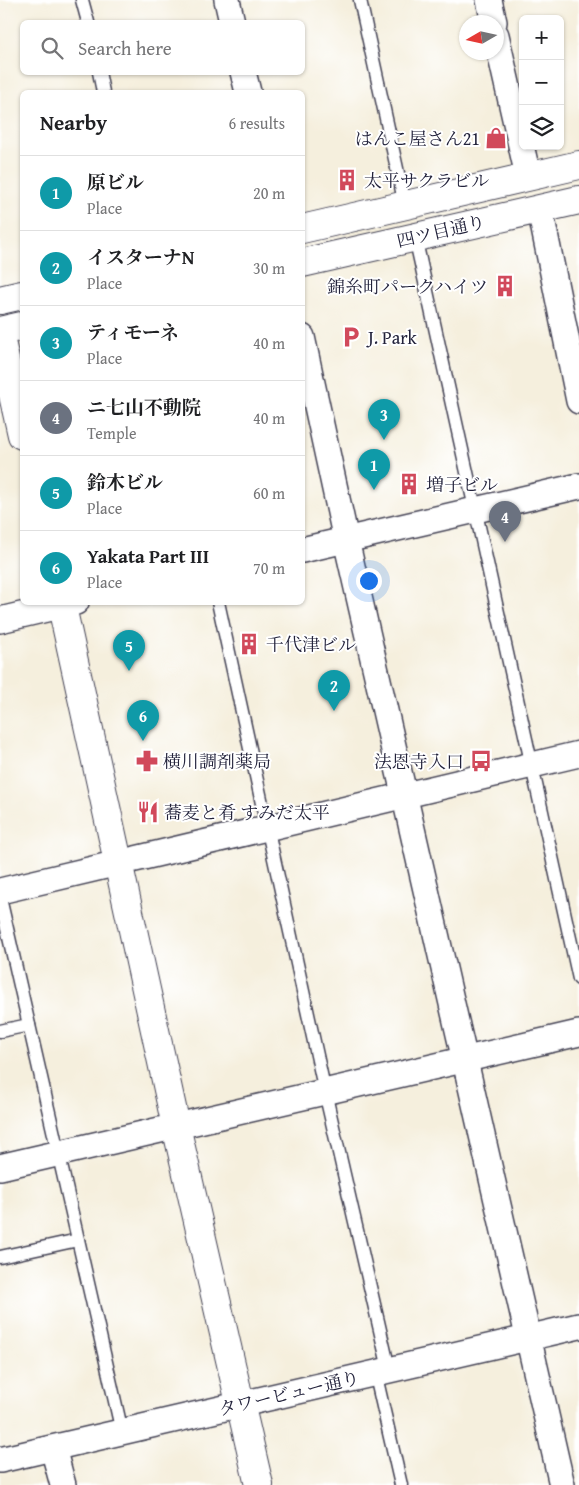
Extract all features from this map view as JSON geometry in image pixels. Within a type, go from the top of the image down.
[{"type":"street","points":[[227,0],[232,20]]},
{"type":"street","points":[[488,0],[492,15]]},
{"type":"street","points":[[502,60],[528,176]]},
{"type":"street","points":[[244,75],[248,90]]},
{"type":"street","name":"四ツ目通り","points":[[305,228],[579,165]]},
{"type":"street","name":"四ツ目通り","points":[[305,262],[579,200]]},
{"type":"street","points":[[540,209],[579,401]]},
{"type":"street","points":[[0,300],[20,295]]},
{"type":"street","points":[[0,331],[20,326]]},
{"type":"street","points":[[0,337],[20,426]]},
{"type":"street","points":[[305,351],[346,540],[562,1485]]},
{"type":"street","points":[[305,549],[579,486]]},
{"type":"street","points":[[0,620],[62,605]]},
{"type":"street","points":[[66,605],[118,863],[176,1126],[259,1485]]},
{"type":"street","points":[[0,891],[579,754]]},
{"type":"street","points":[[0,1167],[579,1033]]},
{"type":"street","name":"タワービュー通り","points":[[0,1460],[579,1326]]},
{"type":"street","points":[[54,1448],[63,1485]]},
{"type":"lane","points":[[82,0],[87,20]]},
{"type":"lane","points":[[360,0],[405,205]]},
{"type":"lane","points":[[100,75],[104,90]]},
{"type":"lane","points":[[415,237],[579,979]]},
{"type":"lane","points":[[219,605],[325,1092],[382,1371],[401,1485]]},
{"type":"lane","points":[[0,898],[122,1432]]},
{"type":"lane","points":[[0,1031],[28,1025]]},
{"type":"lane","points":[[0,1258],[78,1240]]},
{"type":"place","name":"はんこ屋さん21","points":[[496,138]]},
{"type":"place","name":"太平サクラビル","points":[[347,180]]},
{"type":"place","name":"錦糸町パークハイツ","points":[[505,286]]},
{"type":"place","name":"J. Park","points":[[351,337]]},
{"type":"place","name":"ティモーネ","points":[[384,440]]},
{"type":"place","name":"増子ビル","points":[[409,484]]},
{"type":"place","name":"原ビル","points":[[374,490]]},
{"type":"place","name":"ニ七山不動院","points":[[505,542]]},
{"type":"place","name":"千代津ビル","points":[[249,644]]},
{"type":"place","name":"鈴木ビル","points":[[129,671]]},
{"type":"place","name":"イスターナN","points":[[334,711]]},
{"type":"place","name":"Yakata Part III","points":[[143,741]]},
{"type":"place","name":"横川調剤薬局","points":[[147,761]]},
{"type":"place","name":"法恩寺入口","points":[[481,761]]},
{"type":"place","name":"蕎麦と肴 すみだ太平","points":[[148,812]]}]
